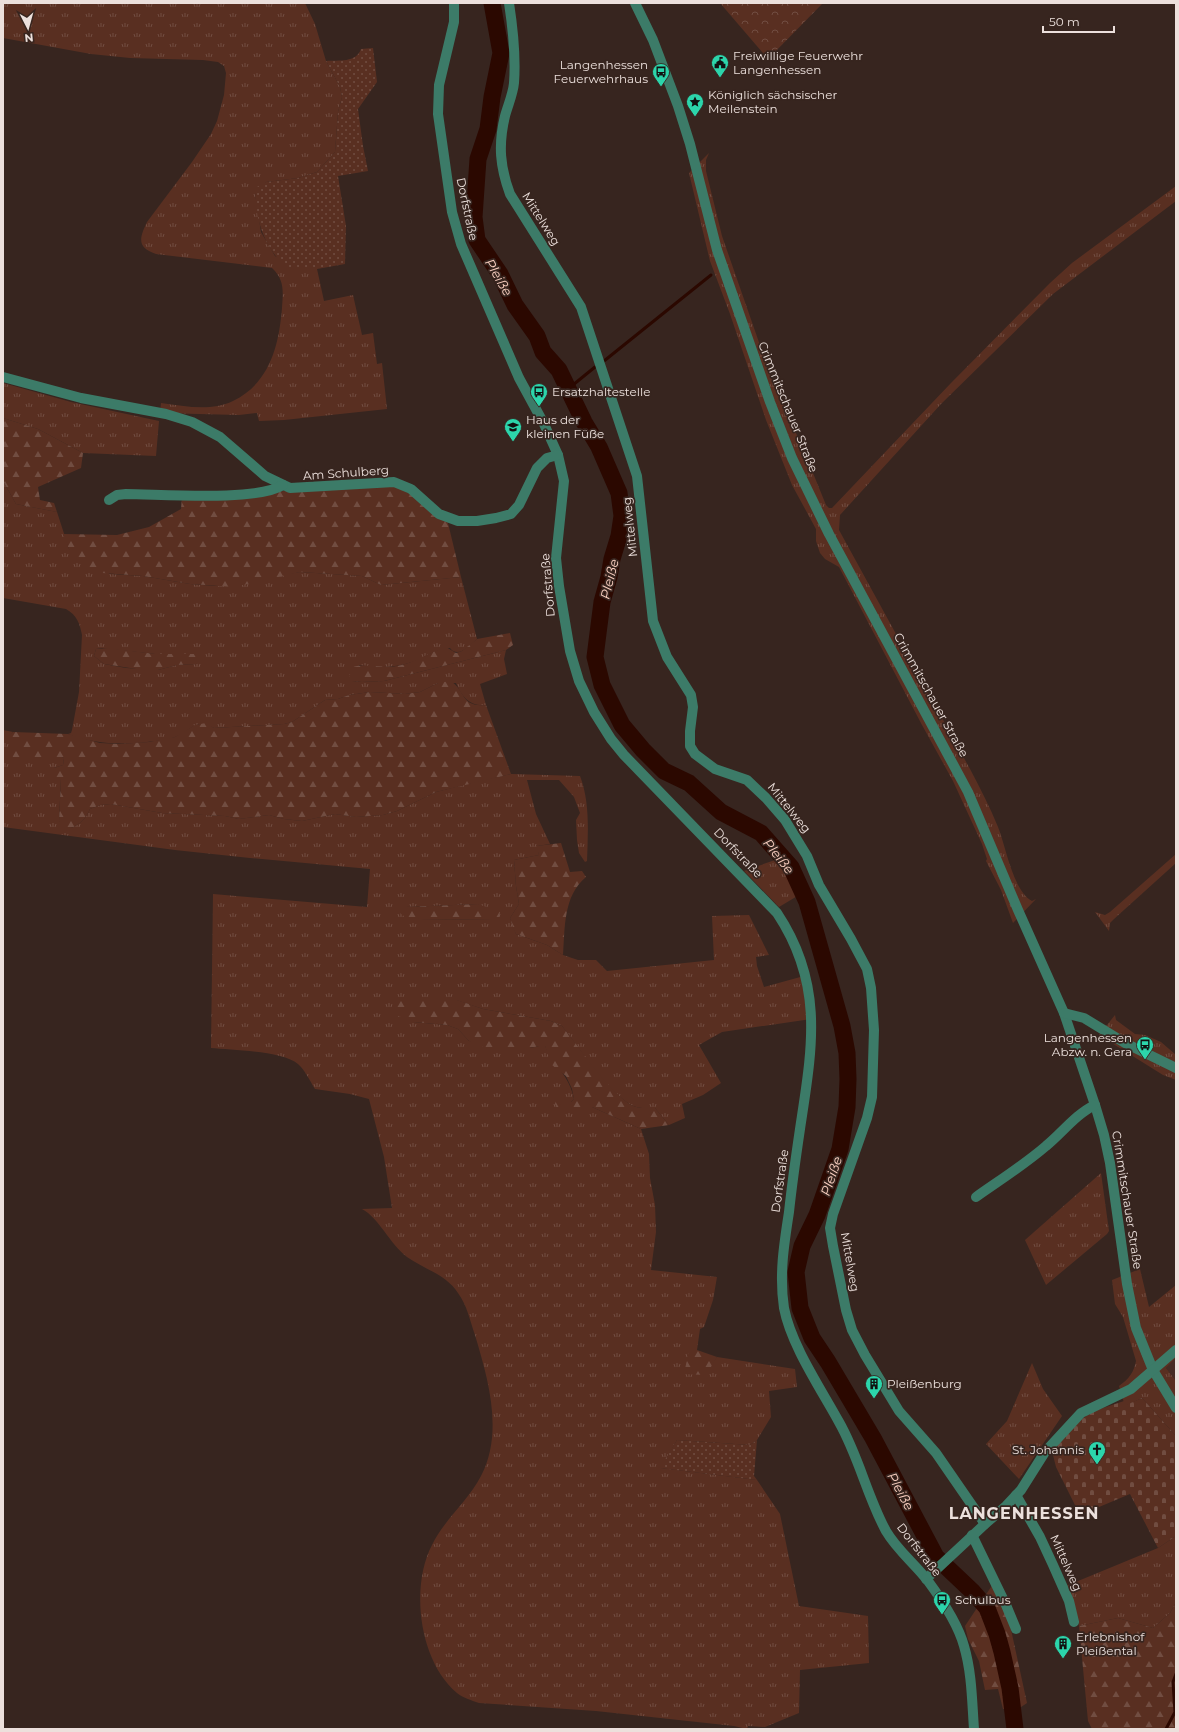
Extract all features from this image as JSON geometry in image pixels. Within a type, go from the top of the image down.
[{"type":"street","name":"Dorfstraße","points":[[454,3],[454,22],[439,85],[438,114],[452,212],[457,234],[519,378],[544,424],[558,455],[564,481],[556,558],[559,586],[570,651],[579,681],[591,706],[611,739],[624,755],[777,913],[788,929],[799,954],[810,996],[812,1027],[810,1072],[800,1130],[781,1271],[785,1310],[790,1329],[799,1349],[853,1446],[872,1500],[887,1531],[896,1546],[926,1579],[941,1600],[964,1644],[969,1666],[974,1729]]},
{"type":"street","name":"Mittelweg","points":[[509,3],[514,54],[514,84],[504,119],[500,145],[503,175],[510,194],[581,307],[635,470],[640,498],[653,621],[667,657],[691,695],[693,707],[690,746],[695,754],[715,769],[746,780],[766,798],[785,820],[807,856],[819,885],[861,957],[869,979],[874,1030],[872,1097],[867,1118],[833,1214],[830,1228],[840,1285],[852,1330],[865,1355],[899,1411],[936,1453],[984,1524]]},
{"type":"street","name":"Crimmitschauer Straße","points":[[635,3],[656,47],[678,106],[690,144],[717,250],[770,402],[792,458],[829,534],[968,792],[1064,1013],[1095,1105],[1110,1163],[1131,1306],[1136,1328],[1153,1370],[1176,1408]]},
{"type":"street","name":"Am Schulberg","points":[[3,377],[81,398],[166,414],[192,422],[220,437],[265,476],[282,486],[297,489],[394,482],[411,489],[435,511],[447,518],[462,521],[477,521],[511,514],[515,511],[537,468],[548,458],[558,455]]},
{"type":"street","name":"Am Schulberg","points":[[109,500],[117,495],[126,494],[226,496],[271,491],[282,486]]},
{"type":"street","points":[[1064,1013],[1084,1018],[1125,1043],[1176,1068]]},
{"type":"street","points":[[976,1197],[1019,1168],[1047,1146],[1082,1112],[1095,1105]]},
{"type":"street","points":[[926,1579],[984,1524],[999,1513],[1016,1495],[1027,1481],[1045,1452],[1081,1413],[1131,1389],[1176,1350]]},
{"type":"street","name":"Mittelweg","points":[[1016,1495],[1040,1538],[1069,1601],[1074,1622]]},
{"type":"street","points":[[972,1535],[1006,1605],[1016,1630]]},
{"type":"shaded area","points":[[1176,1358],[1176,1381],[1166,1368]]},
{"type":"green space","points":[[3,3],[305,3],[315,24],[326,61],[340,87],[342,97],[338,112],[335,152],[317,172],[298,178],[266,182],[255,194],[261,232],[275,256],[297,269],[317,269],[324,301],[353,295],[362,335],[373,333],[377,364],[382,363],[387,409],[284,420],[259,421],[257,413],[239,415],[160,413],[161,403],[188,407],[215,406],[233,401],[246,393],[256,384],[270,362],[275,349],[281,322],[283,297],[282,286],[279,277],[272,268],[156,254],[145,248],[141,242],[142,233],[147,222],[211,134],[217,121],[224,95],[226,73],[224,66],[218,62],[203,60],[130,58],[91,54],[3,38]]},
{"type":"green space","points":[[720,3],[823,3],[768,59]]},
{"type":"green space","points":[[373,48],[377,82],[358,109],[368,171],[338,176],[346,226],[345,264],[317,269],[289,269],[273,253],[267,243],[259,222],[255,200],[255,188],[266,182],[298,178],[317,172],[335,152],[338,112],[342,97],[340,87],[326,61],[351,59],[359,53],[361,49]]},
{"type":"green space","points":[[709,153],[706,160],[706,171],[722,236],[771,377],[826,505],[829,508],[832,508],[951,383],[1050,283],[1072,263],[1176,186],[1176,201],[1053,294],[941,404],[840,515],[839,530],[970,769],[998,827],[1011,868],[1020,888],[1025,896],[1032,901],[1036,899],[1013,923],[1001,890],[986,861],[987,859],[982,844],[953,781],[839,567],[825,559],[820,553],[816,541],[816,529],[792,485],[766,420],[730,314],[710,261],[689,173]]},
{"type":"green space","points":[[3,383],[71,402],[159,421],[156,456],[83,453],[38,429],[3,418]]},
{"type":"green space","points":[[3,418],[38,429],[83,453],[81,468],[38,487],[40,500],[54,503],[57,512],[16,504],[3,481]]},
{"type":"green space","points":[[3,481],[16,504],[57,512],[69,549],[110,574],[143,576],[190,584],[215,586],[300,572],[362,576],[381,585],[461,577],[477,639],[460,652],[453,651],[450,648],[445,648],[406,664],[379,667],[359,665],[352,681],[384,681],[506,650],[504,659],[507,674],[480,684],[486,705],[471,703],[461,693],[456,683],[438,683],[420,692],[405,694],[370,692],[349,695],[338,699],[325,700],[292,722],[284,724],[214,728],[208,725],[198,724],[175,737],[165,740],[127,743],[97,742],[68,734],[71,733],[72,730],[79,692],[82,635],[75,617],[66,609],[3,598]],"holes":[[[102,648],[155,654],[201,656],[197,664],[177,665],[158,670],[126,668],[104,664],[94,656],[96,649]]]},
{"type":"green space","points":[[394,483],[447,519],[461,577],[381,585],[362,576],[300,572],[234,587],[190,584],[143,576],[89,572],[69,549],[63,534],[117,535],[149,527],[181,509],[182,496],[271,492]]},
{"type":"green space","points":[[510,633],[513,645],[506,650],[384,681],[352,681],[349,677],[353,667],[392,667],[404,665],[446,647],[456,653],[462,651],[477,639]]},
{"type":"green space","points":[[108,648],[155,654],[195,654],[201,656],[202,661],[197,664],[177,665],[158,670],[143,670],[104,664],[94,656],[96,649]]},
{"type":"green space","points":[[450,681],[455,684],[467,701],[472,704],[486,705],[511,774],[436,792],[397,811],[383,815],[356,817],[335,814],[302,821],[284,819],[269,815],[239,819],[225,816],[162,813],[111,804],[100,805],[90,809],[78,825],[71,828],[62,826],[59,821],[61,779],[54,778],[54,768],[63,765],[64,758],[15,760],[9,752],[10,735],[13,732],[68,734],[100,743],[119,744],[149,742],[175,737],[195,725],[206,723],[214,728],[284,724],[292,722],[325,700],[338,699],[349,695],[370,692],[405,694],[420,692],[438,683]]},
{"type":"green space","points":[[3,730],[13,732],[10,736],[64,758],[63,765],[54,768],[54,778],[61,778],[59,821],[71,828],[78,825],[83,820],[90,809],[100,805],[111,804],[162,813],[225,816],[239,819],[269,815],[284,819],[302,821],[335,814],[356,817],[383,815],[397,811],[436,792],[511,774],[580,776],[588,817],[587,861],[585,862],[579,853],[576,820],[580,813],[574,797],[559,780],[527,780],[536,814],[550,844],[537,846],[539,855],[514,860],[519,904],[510,918],[516,934],[547,945],[563,955],[578,960],[596,960],[607,971],[714,960],[712,916],[749,915],[769,955],[756,957],[757,966],[764,987],[804,976],[811,1019],[722,1032],[699,1045],[721,1083],[703,1095],[682,1104],[685,1118],[669,1125],[655,1108],[641,1108],[631,1105],[619,1096],[593,1067],[562,1026],[551,1021],[483,1009],[456,1000],[413,1022],[447,1025],[458,1029],[469,1041],[530,1048],[545,1046],[569,1084],[574,1099],[571,1102],[592,1107],[641,1129],[649,1154],[650,1178],[655,1205],[656,1232],[651,1270],[717,1277],[713,1300],[704,1327],[700,1329],[697,1350],[689,1351],[709,1368],[717,1357],[795,1369],[797,1387],[769,1391],[771,1417],[757,1440],[750,1445],[677,1440],[661,1468],[757,1480],[780,1514],[799,1606],[868,1616],[869,1663],[800,1670],[799,1713],[765,1727],[748,1726],[747,1729],[734,1726],[596,1711],[479,1703],[464,1698],[457,1693],[444,1679],[434,1662],[422,1623],[420,1602],[421,1581],[425,1562],[432,1545],[443,1527],[476,1485],[488,1459],[492,1442],[493,1424],[489,1387],[466,1308],[458,1293],[448,1281],[407,1257],[374,1219],[362,1209],[392,1208],[384,1157],[369,1099],[350,1094],[315,1089],[301,1066],[281,1056],[257,1052],[211,1048],[213,894],[367,907],[370,869],[175,850],[3,827]],"holes":[[[478,904],[493,920],[419,919],[406,907]]]},
{"type":"green space","points":[[561,843],[570,872],[582,871],[586,877],[578,885],[569,903],[565,923],[563,955],[547,945],[516,934],[510,918],[519,904],[514,860],[539,855],[536,846]]},
{"type":"green space","points":[[1176,854],[1176,863],[1110,923],[1109,931],[1095,912],[1105,915],[1110,912]]},
{"type":"green space","points":[[775,860],[786,869],[799,895],[779,907],[744,871]]},
{"type":"green space","points":[[478,904],[500,912],[499,917],[493,920],[419,919],[405,917],[400,913],[402,909],[406,907]]},
{"type":"green space","points":[[419,997],[457,1000],[483,1009],[551,1021],[562,1026],[602,1077],[620,1096],[631,1105],[641,1108],[655,1108],[669,1125],[641,1129],[592,1107],[557,1108],[555,1104],[556,1101],[571,1102],[574,1099],[572,1089],[566,1076],[552,1065],[545,1046],[516,1051],[492,1051],[469,1041],[458,1029],[447,1025],[413,1022],[396,1015],[392,1002],[395,999]]},
{"type":"green space","points":[[1115,1015],[1116,1020],[1135,1034],[1145,1035],[1161,1042],[1176,1055],[1176,1080],[1163,1075],[1099,1035]]},
{"type":"green space","points":[[1101,1173],[1109,1231],[1046,1285],[1025,1240]]},
{"type":"green space","points":[[1140,1269],[1149,1307],[1176,1285],[1176,1358],[1166,1368],[1176,1381],[1176,1436],[1142,1398],[1125,1406],[1119,1386],[1126,1381],[1134,1369],[1136,1361],[1123,1317],[1115,1304],[1112,1280]]},
{"type":"green space","points":[[689,1350],[697,1350],[717,1357],[706,1375],[684,1374]]},
{"type":"green space","points":[[1032,1363],[1043,1389],[1062,1416],[1019,1479],[986,1444],[1007,1421]]},
{"type":"green space","points":[[1142,1398],[1176,1436],[1176,1536],[1158,1548],[1130,1494],[1080,1515],[1056,1467],[1052,1451],[1076,1424],[1091,1412],[1124,1401],[1126,1405]]},
{"type":"green space","points":[[677,1440],[750,1445],[757,1440],[754,1476],[757,1480],[660,1468]]},
{"type":"green space","points":[[1176,1536],[1176,1602],[1170,1613],[1153,1628],[1118,1618],[1079,1626],[1074,1603],[1066,1586],[1158,1548]]},
{"type":"green space","points":[[993,1584],[1010,1625],[1027,1703],[1018,1709],[1003,1709],[998,1689],[985,1690],[979,1661],[968,1639],[965,1626]]},
{"type":"green space","points":[[1176,1602],[1176,1729],[1092,1729],[1088,1721],[1079,1626],[1118,1618],[1153,1628],[1170,1613]]},
{"type":"waterway","name":"Pleiße","points":[[492,3],[501,53],[492,97],[488,129],[478,159],[474,217],[477,240],[500,274],[515,305],[537,336],[543,352],[559,370],[584,422],[599,447],[619,493],[622,516],[619,536],[602,602],[595,657],[602,685],[622,725],[643,750],[664,771],[689,783],[721,812],[761,833],[791,867],[807,902],[842,1026],[847,1053],[848,1079],[847,1107],[840,1149],[817,1215],[802,1246],[796,1272],[800,1308],[812,1338],[873,1438],[936,1557],[973,1592],[987,1608],[1002,1652],[1010,1688],[1015,1729]]},
{"type":"waterway","points":[[604,361],[711,275]]},
{"type":"waterway","points":[[568,389],[595,367]]},
{"type":"waterway","points":[[1166,1729],[1175,1712],[1173,1682],[1176,1674]]},
{"type":"place","name":"Freiwillige Feuerwehr Langenhessen","points":[[720,78]]},
{"type":"place","name":"Langenhessen Feuerwehrhaus","points":[[661,87]]},
{"type":"place","name":"Königlich sächsischer Meilenstein","points":[[695,117]]},
{"type":"place","name":"Ersatzhaltestelle","points":[[539,407]]},
{"type":"place","name":"Haus der kleinen Füße","points":[[513,442]]},
{"type":"place","name":"Langenhessen Abzw. n. Gera","points":[[1145,1060]]},
{"type":"place","name":"Pleißenburg","points":[[874,1399]]},
{"type":"place","name":"St. Johannis","points":[[1097,1465]]},
{"type":"place","name":"Schulbus","points":[[942,1615]]},
{"type":"place","name":"Erlebnishof Pleißental","points":[[1063,1659]]},
{"type":"district","name":"LANGENHESSEN","points":[[1024,1513]]}]
